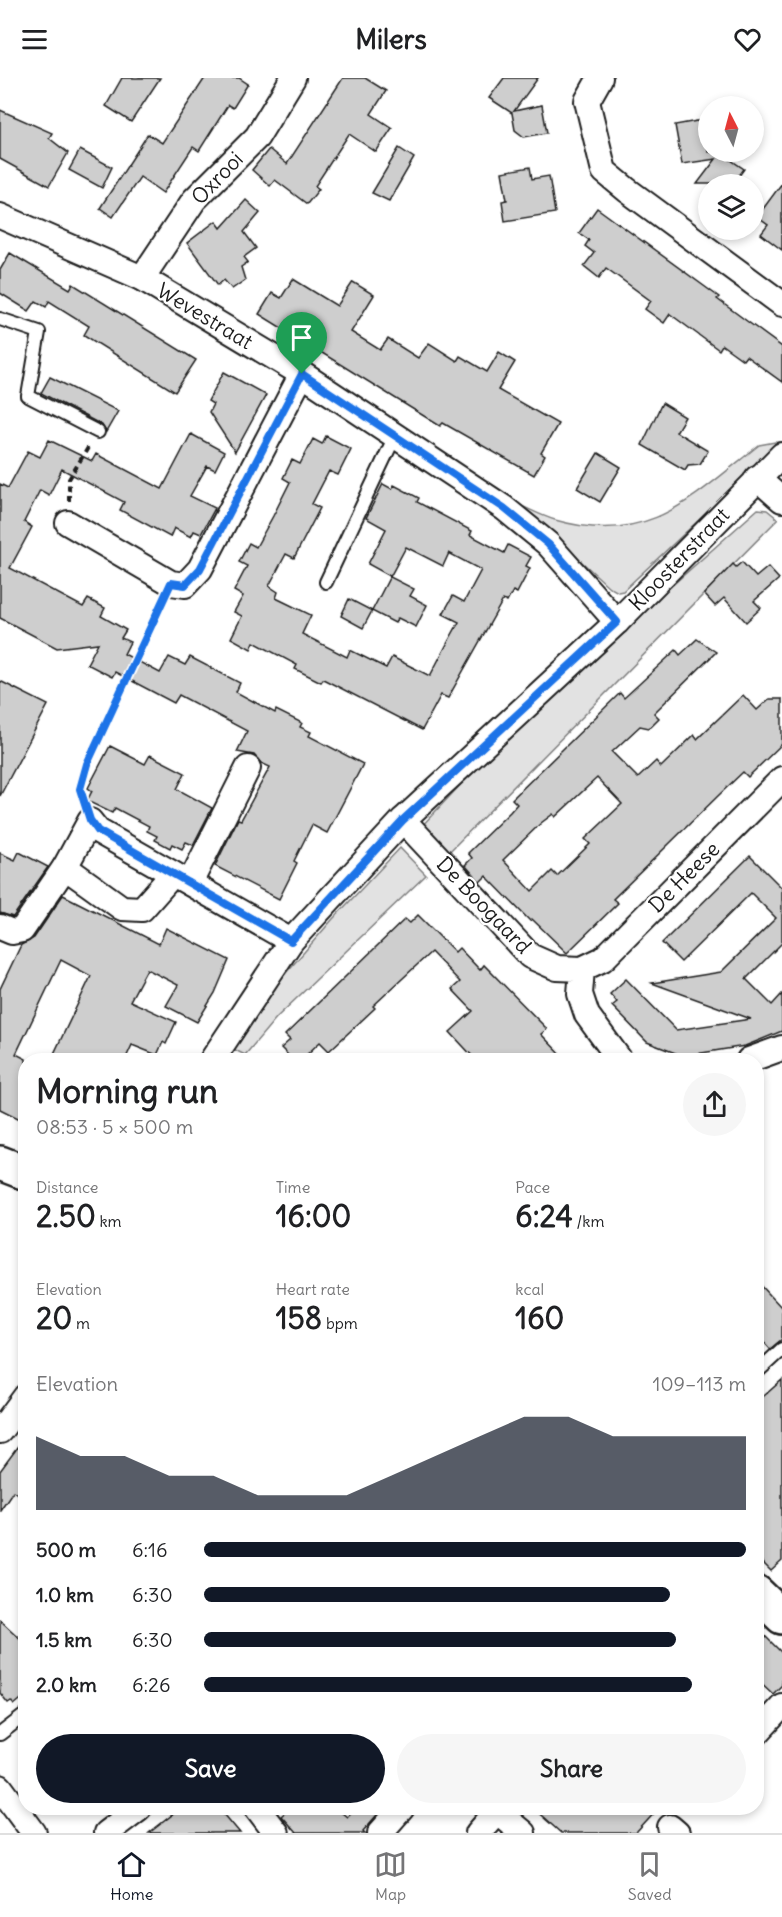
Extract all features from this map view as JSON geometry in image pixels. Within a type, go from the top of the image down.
[{"type":"street","name":"Oxrooi","points":[[142,278],[194,200],[257,137],[293,78]]},
{"type":"street","points":[[600,78],[587,100],[604,171],[782,304]]},
{"type":"street","name":"Wevestraat","points":[[0,216],[142,278],[302,374],[504,508],[548,544],[617,622]]},
{"type":"street","points":[[68,523],[171,583],[185,585],[200,569],[302,374]]},
{"type":"street","name":"Kloosterstraat","points":[[217,1053],[291,941],[403,820],[617,622],[782,455]]},
{"type":"street","points":[[757,478],[782,500]]},
{"type":"street","points":[[65,867],[122,908],[142,909],[181,878],[248,768]]},
{"type":"street","name":"De Heese","points":[[582,969],[603,959],[782,778]]},
{"type":"street","points":[[0,927],[12,932],[22,930],[65,867],[90,820],[98,831],[291,941]]},
{"type":"street","name":"De Boogaard","points":[[403,820],[530,956],[557,968],[582,969]]},
{"type":"street","points":[[582,969],[580,994],[586,1015],[615,1053]]},
{"type":"street","points":[[764,1054],[782,1047]]},
{"type":"street","points":[[0,1163],[18,1170]]},
{"type":"street","points":[[0,1431],[18,1407]]},
{"type":"street","points":[[764,1600],[782,1617]]},
{"type":"street","points":[[764,1725],[782,1706]]},
{"type":"street","points":[[0,1787],[18,1811]]},
{"type":"street","points":[[21,1815],[34,1833]]},
{"type":"street","points":[[106,1833],[130,1815]]},
{"type":"street","points":[[262,1815],[276,1833]]},
{"type":"street","points":[[380,1833],[396,1815]]},
{"type":"street","points":[[478,1833],[491,1815]]},
{"type":"street","points":[[502,1815],[523,1833]]},
{"type":"lane","points":[[0,319],[39,332],[28,396],[98,432]]},
{"type":"lane","points":[[326,582],[395,436]]},
{"type":"lane","points":[[764,1366],[782,1349]]},
{"type":"lane","points":[[0,1734],[18,1720]]},
{"type":"path","points":[[68,523],[69,479],[98,432]]},
{"type":"path","points":[[90,820],[80,789],[87,764],[171,583]]},
{"type":"shaded area","points":[[775,442],[780,444],[623,591],[618,592],[609,587],[513,502],[555,520],[588,527],[617,527],[643,522],[690,499],[759,445]]},
{"type":"shaded area","points":[[758,509],[767,510],[778,519],[444,857],[418,830],[465,780],[603,647]]},
{"type":"shaded area","points":[[400,848],[426,875],[277,1017],[247,1053],[231,1048],[258,1005],[332,920]]},
{"type":"building","points":[[122,78],[160,78],[131,122],[106,106]]},
{"type":"building","points":[[205,78],[239,78],[248,84],[233,108],[228,105],[199,151],[193,147],[163,193],[140,177],[113,217],[100,208],[148,134],[162,143]]},
{"type":"building","points":[[343,78],[365,78],[386,91],[371,114],[392,128],[376,152],[349,134],[315,186],[319,189],[307,204],[275,180],[270,186],[252,170],[269,149],[287,164]]},
{"type":"building","points":[[504,78],[538,78],[514,111],[542,105],[547,133],[524,137],[515,130],[512,113],[489,98]]},
{"type":"building","points":[[0,110],[52,133],[49,138],[68,153],[49,186],[0,159]]},
{"type":"building","points":[[698,121],[698,162],[682,164],[675,125]]},
{"type":"building","points":[[399,148],[414,158],[389,201],[372,193]]},
{"type":"building","points":[[80,150],[112,167],[102,188],[69,170]]},
{"type":"building","points":[[714,162],[734,162],[744,169],[740,174],[705,174]]},
{"type":"building","points":[[530,167],[532,179],[549,176],[555,213],[505,221],[502,201],[507,200],[502,172]]},
{"type":"building","points":[[782,183],[782,250],[764,236],[764,230],[768,225],[764,222],[764,207]]},
{"type":"building","points":[[246,200],[260,213],[244,232],[256,248],[244,257],[248,262],[241,267],[245,280],[232,289],[224,280],[218,285],[187,243],[216,221],[221,228]]},
{"type":"building","points":[[597,208],[719,297],[717,299],[782,347],[782,382],[746,356],[743,360],[722,345],[719,350],[670,314],[664,323],[645,309],[651,301],[606,268],[599,278],[584,266],[594,253],[585,246],[589,240],[579,233]]},
{"type":"building","points":[[10,253],[70,289],[73,284],[196,360],[175,392],[84,335],[89,326],[49,301],[46,307],[36,301],[29,311],[0,293],[0,270]]},
{"type":"building","points":[[293,279],[337,306],[353,282],[374,295],[351,332],[380,350],[388,339],[418,358],[429,343],[457,361],[460,356],[487,372],[499,352],[515,362],[498,390],[558,424],[541,453],[545,456],[534,475],[443,423],[440,426],[259,314],[272,293],[281,298]]},
{"type":"building","points":[[224,372],[266,395],[235,452],[209,412],[213,404],[208,401]]},
{"type":"building","points":[[50,377],[118,411],[106,432],[102,425],[41,393]]},
{"type":"building","points":[[662,403],[685,417],[676,432],[708,451],[700,464],[688,465],[685,470],[642,445]]},
{"type":"building","points":[[191,434],[224,452],[215,470],[207,466],[190,496],[215,508],[201,534],[194,531],[191,537],[174,528],[170,537],[120,510],[124,502],[62,469],[49,495],[40,490],[24,522],[32,527],[10,568],[83,607],[88,599],[105,608],[101,616],[126,630],[121,638],[130,642],[124,654],[160,673],[169,657],[185,665],[190,657],[240,683],[236,692],[275,713],[276,710],[302,723],[300,727],[311,732],[309,736],[363,764],[327,833],[312,825],[279,899],[215,866],[238,819],[241,820],[270,767],[261,763],[254,755],[237,752],[247,731],[179,695],[174,703],[115,672],[112,677],[87,664],[98,643],[57,648],[0,618],[0,484],[8,488],[28,451],[40,457],[49,440],[92,461],[96,454],[162,489]]},
{"type":"building","points":[[326,436],[351,449],[338,475],[329,471],[312,504],[320,508],[294,558],[286,554],[269,586],[278,592],[276,598],[311,615],[302,634],[347,657],[350,650],[386,668],[392,657],[430,676],[459,622],[443,614],[453,596],[464,602],[481,570],[449,553],[443,566],[406,547],[390,577],[414,589],[410,596],[427,605],[416,627],[398,618],[395,623],[372,611],[390,576],[368,564],[386,529],[366,518],[383,484],[392,489],[394,485],[419,498],[417,502],[472,531],[470,535],[504,553],[508,545],[531,557],[526,566],[530,568],[517,593],[513,591],[507,602],[503,600],[448,698],[441,695],[422,730],[323,679],[321,682],[295,669],[297,665],[254,642],[251,649],[231,638],[242,616],[234,612],[243,596],[234,591],[247,566],[239,562],[249,543],[256,547],[273,516],[290,482],[283,478],[292,460],[300,464],[313,439],[322,444]]},
{"type":"building","points":[[598,453],[621,467],[600,502],[577,488]]},
{"type":"building","points":[[742,562],[756,577],[768,567],[779,579],[754,601],[761,608],[746,622],[724,598],[715,606],[704,594],[733,564],[736,567]]},
{"type":"building","points":[[349,599],[372,611],[363,628],[341,616]]},
{"type":"building","points":[[697,639],[716,652],[654,713],[659,718],[649,728],[640,726],[612,752],[638,778],[656,761],[661,767],[694,735],[697,739],[743,695],[757,710],[769,699],[782,699],[782,744],[748,777],[743,772],[720,794],[613,899],[618,903],[567,953],[532,919],[530,921],[486,876],[480,882],[465,865],[472,858],[468,853],[517,804],[512,799],[620,693],[624,698],[676,650],[680,655]],"holes":[[[597,778],[622,804],[585,839],[590,844],[557,876],[552,871],[532,891],[503,860],[541,823],[553,814],[555,817]]]},
{"type":"building","points":[[0,681],[48,705],[0,796]]},
{"type":"building","points":[[110,746],[145,764],[150,755],[185,773],[177,789],[212,808],[193,845],[186,842],[182,849],[172,844],[170,848],[155,840],[157,836],[147,831],[149,826],[115,808],[112,813],[87,801],[92,791],[88,788]]},
{"type":"building","points":[[19,852],[48,867],[13,917],[0,913],[0,853],[15,860]]},
{"type":"building","points":[[750,856],[782,888],[782,943],[746,979],[772,1005],[782,994],[782,1031],[745,1046],[702,1053],[675,1053],[647,1042],[612,1006],[617,1002],[610,994],[626,979],[676,1030],[751,1019],[652,983],[721,972],[776,918],[751,893],[681,962],[662,943]]},
{"type":"building","points":[[63,895],[159,944],[166,928],[229,960],[215,993],[197,1022],[166,1006],[178,985],[147,969],[130,1001],[176,1022],[166,1044],[163,1042],[158,1053],[132,1045],[128,1053],[54,1053],[91,976],[61,960],[16,1054],[18,1055],[18,1118],[0,1109],[0,989],[21,945],[34,938]]},
{"type":"building","points":[[418,915],[455,952],[459,948],[480,970],[484,965],[547,1029],[541,1034],[559,1053],[470,1053],[450,1032],[473,1011],[452,989],[460,982],[431,952],[329,1051],[320,1042],[308,1053],[286,1053],[281,1048],[290,1040],[285,1035],[405,919],[410,923]]},
{"type":"building","points":[[764,1289],[782,1308],[782,1339],[770,1349],[764,1342]]},
{"type":"building","points":[[782,1380],[782,1561],[771,1571],[764,1564],[764,1396]]},
{"type":"building","points":[[18,1447],[18,1494],[13,1491],[0,1510],[0,1471]]},
{"type":"building","points":[[0,1620],[18,1637],[18,1702],[14,1705],[11,1701],[8,1703],[0,1693]]},
{"type":"building","points":[[764,1635],[782,1653],[782,1685],[773,1694],[764,1686]]},
{"type":"building","points":[[172,1815],[225,1815],[240,1833],[149,1833]]},
{"type":"building","points":[[377,1815],[363,1831],[365,1833],[296,1833],[281,1816]]},
{"type":"building","points":[[541,1815],[653,1815],[636,1833],[561,1833]]},
{"type":"route","points":[[302,374],[504,508],[548,544],[617,622],[403,820],[291,941],[98,831],[90,820],[80,789],[87,764],[171,583],[185,585],[200,569],[302,374]]}]
